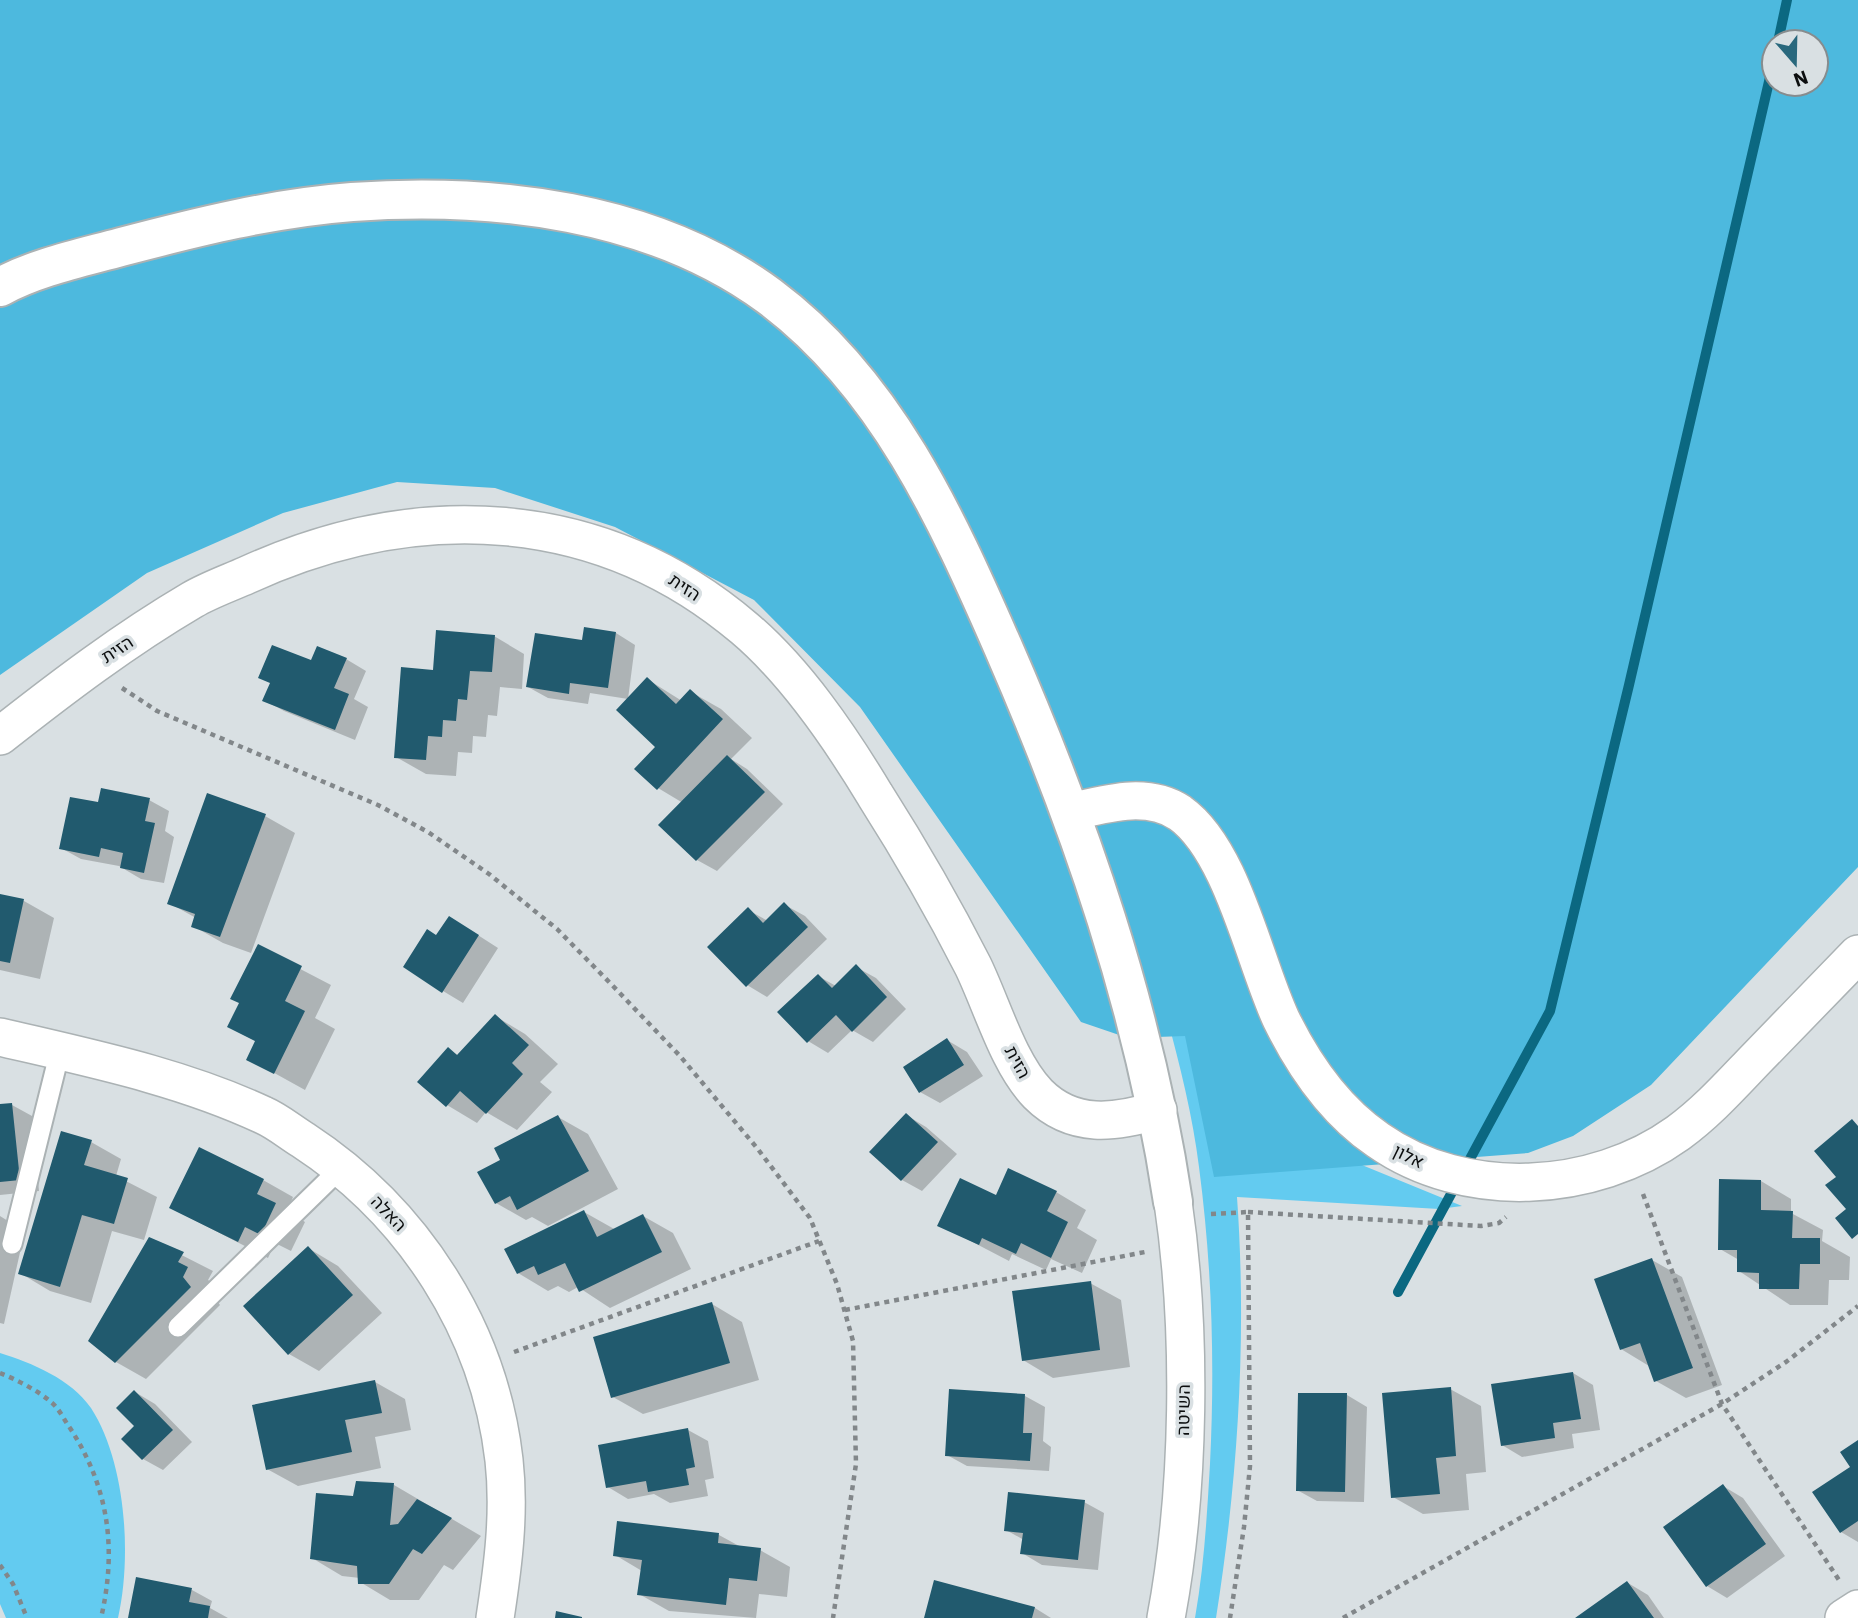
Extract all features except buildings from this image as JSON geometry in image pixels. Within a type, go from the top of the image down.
[{"type":"main road","points":[[0,287],[15,279],[94,254],[204,226],[306,205],[409,198],[504,204],[574,214],[625,226],[674,243],[722,267],[768,296],[813,333],[856,380],[897,435],[935,500],[977,589],[1070,812],[1118,953],[1158,1110],[1175,1221]]},
{"type":"street","name":"הזית","points":[[0,736],[91,667],[194,599],[296,552],[397,527],[493,524],[584,539],[669,575],[746,629],[813,702],[872,788],[925,876],[973,967],[1015,1059],[1038,1093],[1053,1106],[1089,1120],[1110,1122],[1158,1110]]},
{"type":"street","name":"אלון","points":[[1070,812],[1118,802],[1139,801],[1159,804],[1178,812],[1195,826],[1212,847],[1226,877],[1280,1017],[1296,1048],[1333,1101],[1378,1141],[1431,1167],[1477,1178],[1520,1182],[1546,1181],[1602,1171],[1630,1160],[1677,1134],[1712,1106],[1858,954]]},
{"type":"street","name":"האלה","points":[[0,1037],[174,1079],[254,1111],[343,1166],[405,1227],[453,1298],[481,1364],[504,1460],[506,1548],[495,1618]]},
{"type":"street","name":"השיטה","points":[[1166,1618],[1179,1511],[1184,1413],[1183,1315],[1175,1221]]},
{"type":"lane","points":[[12,1244],[60,1051]]},
{"type":"lane","points":[[178,1327],[343,1166]]},
{"type":"path","points":[[91,667],[158,711],[378,804],[428,832],[488,874],[556,929],[680,1056],[757,1148],[810,1218],[845,1310],[853,1341],[856,1464],[833,1618]]},
{"type":"path","points":[[1630,1160],[1722,1404],[1848,1604]]},
{"type":"path","points":[[845,1310],[1175,1221],[1248,1212],[1481,1226],[1499,1223],[1546,1181]]},
{"type":"path","points":[[1230,1618],[1250,1466],[1248,1212]]},
{"type":"path","points":[[481,1364],[819,1241]]},
{"type":"path","points":[[1343,1618],[1722,1404],[1786,1362],[1858,1306]]},
{"type":"path","points":[[0,1373],[52,1403],[79,1443],[102,1495],[111,1536],[108,1589],[102,1618]]},
{"type":"path","points":[[0,1566],[13,1584],[27,1618]]},
{"type":"shaded area","points":[[0,0],[1858,0],[1858,867],[1651,1085],[1573,1136],[1528,1153],[1214,1177],[1185,1036],[1128,1038],[1081,1022],[860,707],[754,600],[615,527],[495,488],[397,482],[283,513],[147,573],[0,675]]},
{"type":"shaded area","points":[[1161,995],[1357,1163],[1462,1206],[1439,1209],[1237,1197],[1241,1355],[1235,1461],[1216,1618],[1195,1618],[1205,1541],[1211,1427],[1212,1352],[1207,1241],[1192,1124]]},
{"type":"shaded area","points":[[0,1353],[38,1367],[62,1380],[83,1398],[103,1430],[119,1482],[123,1510],[125,1567],[118,1618],[6,1618],[0,1604]]},
{"type":"waterway","points":[[1781,28],[1787,0]]},
{"type":"waterway","points":[[1398,1292],[1550,1011],[1629,685],[1765,98]]}]
